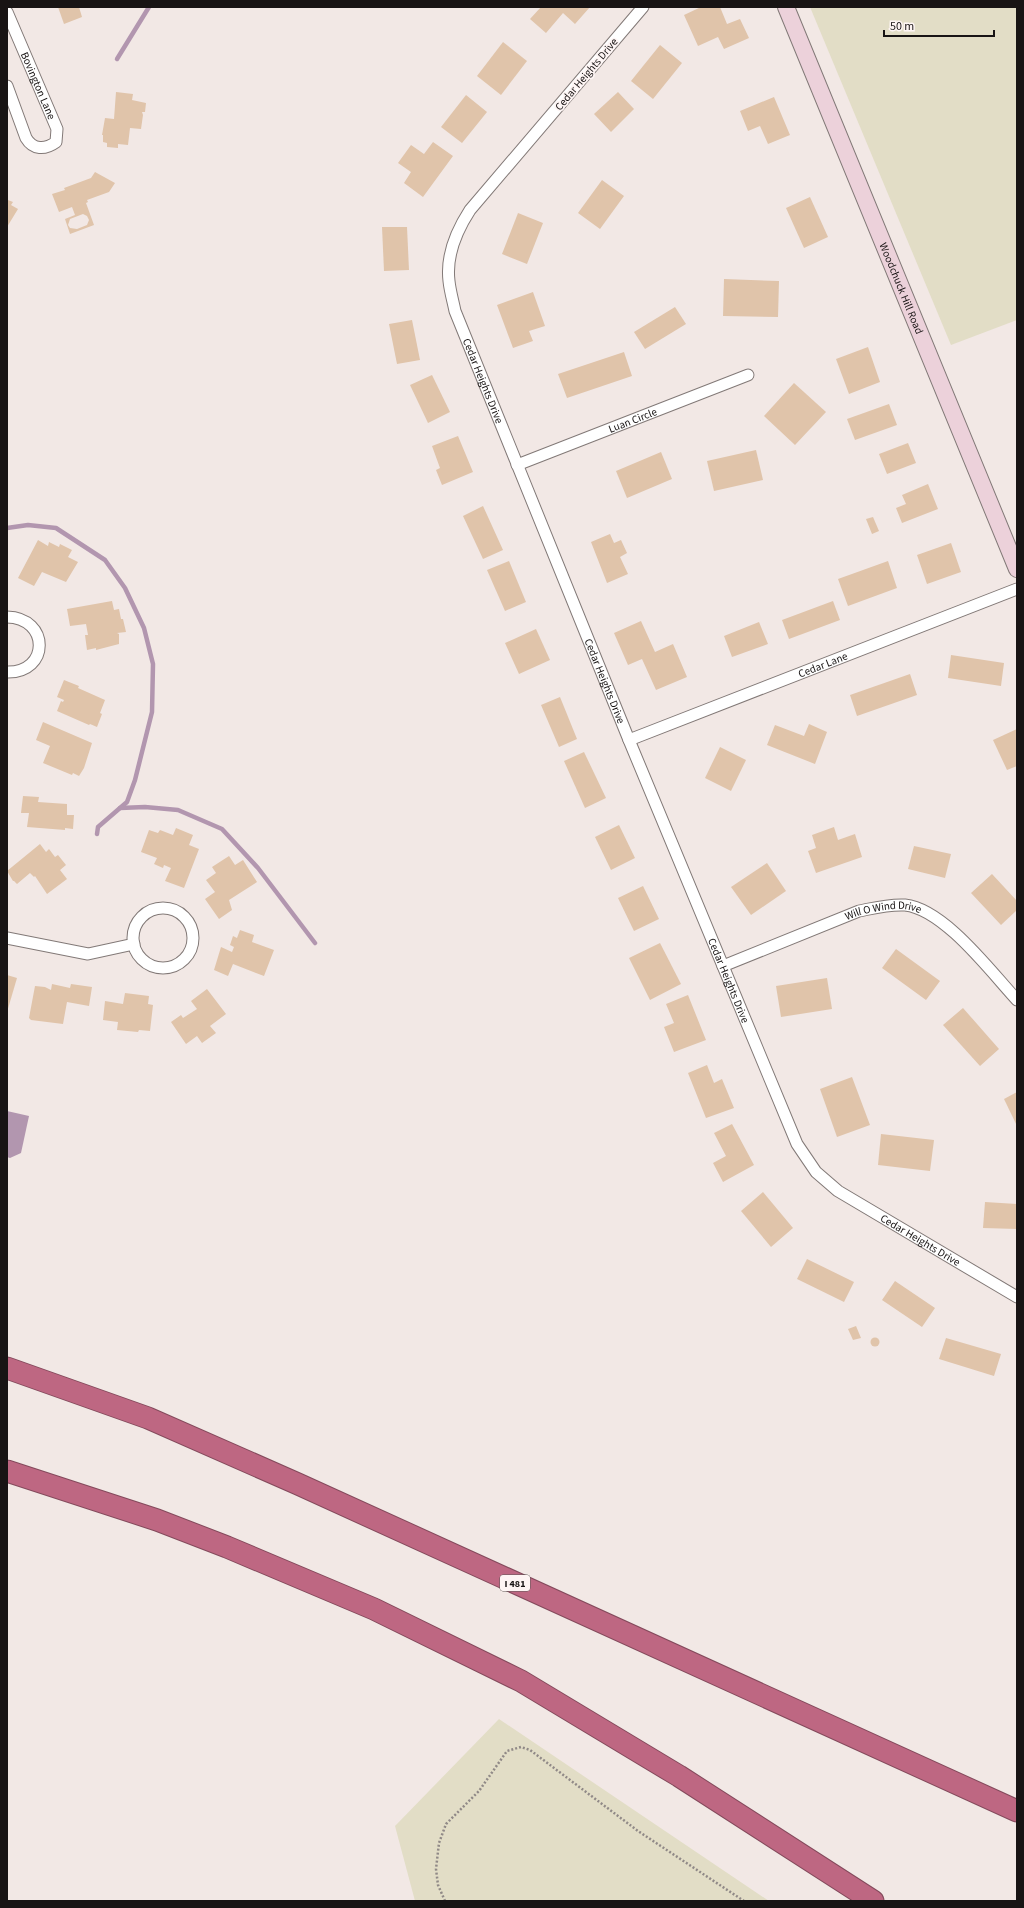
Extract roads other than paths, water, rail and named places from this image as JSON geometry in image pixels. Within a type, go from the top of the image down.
[{"type":"highway","name":"I 481","points":[[7,1368],[148,1418],[298,1484],[1017,1811]]},
{"type":"highway","points":[[7,1471],[156,1520],[227,1547],[374,1609],[522,1682],[679,1776],[873,1901]]},
{"type":"street","name":"Cedar Heights Drive","points":[[643,7],[470,210],[461,225],[451,254],[449,279],[455,311],[629,740],[797,1144],[816,1172],[838,1191],[1017,1297]]},
{"type":"street","name":"Woodchuck Hill Road","points":[[786,7],[1017,569]]},
{"type":"street","name":"Bovington Lane","points":[[7,12],[57,129],[56,142],[43,148],[35,148],[30,145],[7,86]]},
{"type":"street","name":"Luan Circle","points":[[517,465],[748,375]]},
{"type":"street","name":"Cedar Lane","points":[[629,740],[1017,589]]},
{"type":"street","points":[[7,617],[17,617],[26,621],[33,627],[38,636],[39,645],[38,655],[29,666],[16,672],[7,672]]},
{"type":"street","name":"Will O Wind Drive","points":[[723,966],[859,911],[879,907],[905,905],[927,912],[955,932],[1017,1000]]},
{"type":"street","points":[[158,908],[168,908],[182,914],[189,922],[193,932],[192,946],[187,956],[180,963],[170,967],[160,968],[144,961],[134,944],[134,933],[140,918],[148,912],[158,908]]},
{"type":"street","points":[[7,938],[88,954],[134,944]]},
{"type":"waterway","points":[[117,59],[149,7]]},
{"type":"waterway","points":[[7,528],[28,525],[56,528],[105,560],[125,588],[144,628],[153,664],[152,712],[135,780],[127,802],[120,808]]},
{"type":"waterway","points":[[97,834],[98,827],[120,808],[145,807],[178,810],[222,829],[258,868],[315,943]]}]
